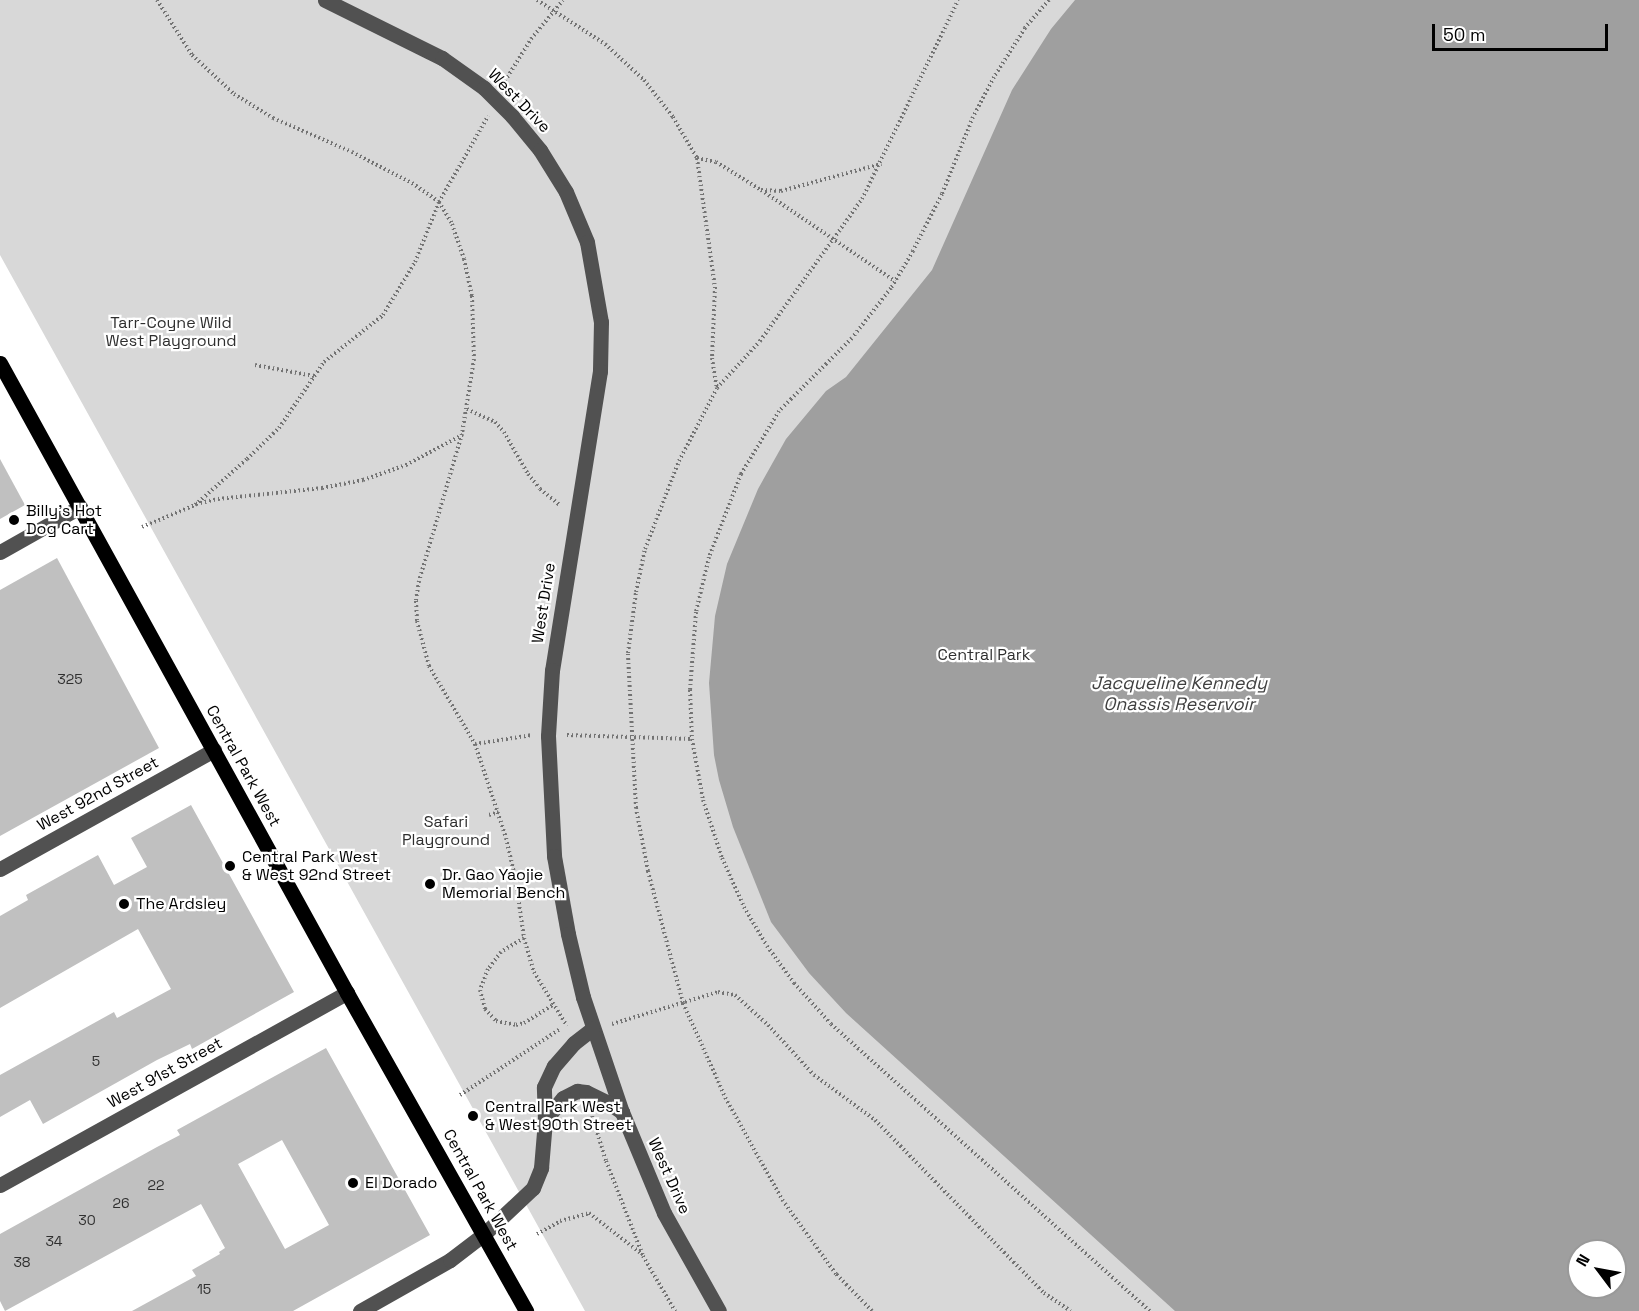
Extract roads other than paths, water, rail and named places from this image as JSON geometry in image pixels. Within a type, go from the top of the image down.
[{"type":"main road","name":"Central Park West","points":[[0,363],[347,993],[526,1311]]},
{"type":"street","name":"West Drive","points":[[325,0],[414,44],[470,76],[528,133],[566,192],[587,242],[601,322],[600,371],[552,670],[548,736],[554,856],[592,1029],[622,1112],[664,1213],[718,1311]]},
{"type":"street","points":[[0,552],[80,507]]},
{"type":"street","name":"West 92nd Street","points":[[0,869],[214,750]]},
{"type":"street","name":"West 91st Street","points":[[0,1185],[347,993]]},
{"type":"street","points":[[360,1311],[438,1268],[484,1234],[526,1196],[542,1168],[545,1120],[543,1096],[549,1077],[574,1043],[592,1029]]},
{"type":"street","points":[[545,1120],[563,1098],[577,1091],[609,1102],[622,1112]]},
{"type":"water","name":"Jacqueline Kennedy Onassis Reservoir","points":[[1075,0],[1639,0],[1639,1311],[1175,1311],[846,1013],[809,973],[771,922],[733,827],[714,755],[709,683],[715,616],[727,564],[758,489],[786,439],[826,391],[846,377],[932,270],[1012,90],[1051,29]]},
{"type":"place","name":"Billy’s Hot Dog Cart","points":[[14,520]]},
{"type":"place","name":"Central Park West & West 92nd Street","points":[[230,866]]},
{"type":"place","name":"Dr. Gao Yaojie Memorial Bench","points":[[430,884]]},
{"type":"place","name":"The Ardsley","points":[[124,904]]},
{"type":"place","name":"Central Park West & West 90th Street","points":[[473,1116]]},
{"type":"place","name":"El Dorado","points":[[353,1183]]},
{"type":"park label","name":"Tarr-Coyne Wild West Playground","points":[[171,332]]},
{"type":"park label","name":"Central Park","points":[[984,655]]},
{"type":"park label","name":"Safari Playground","points":[[446,831]]}]
